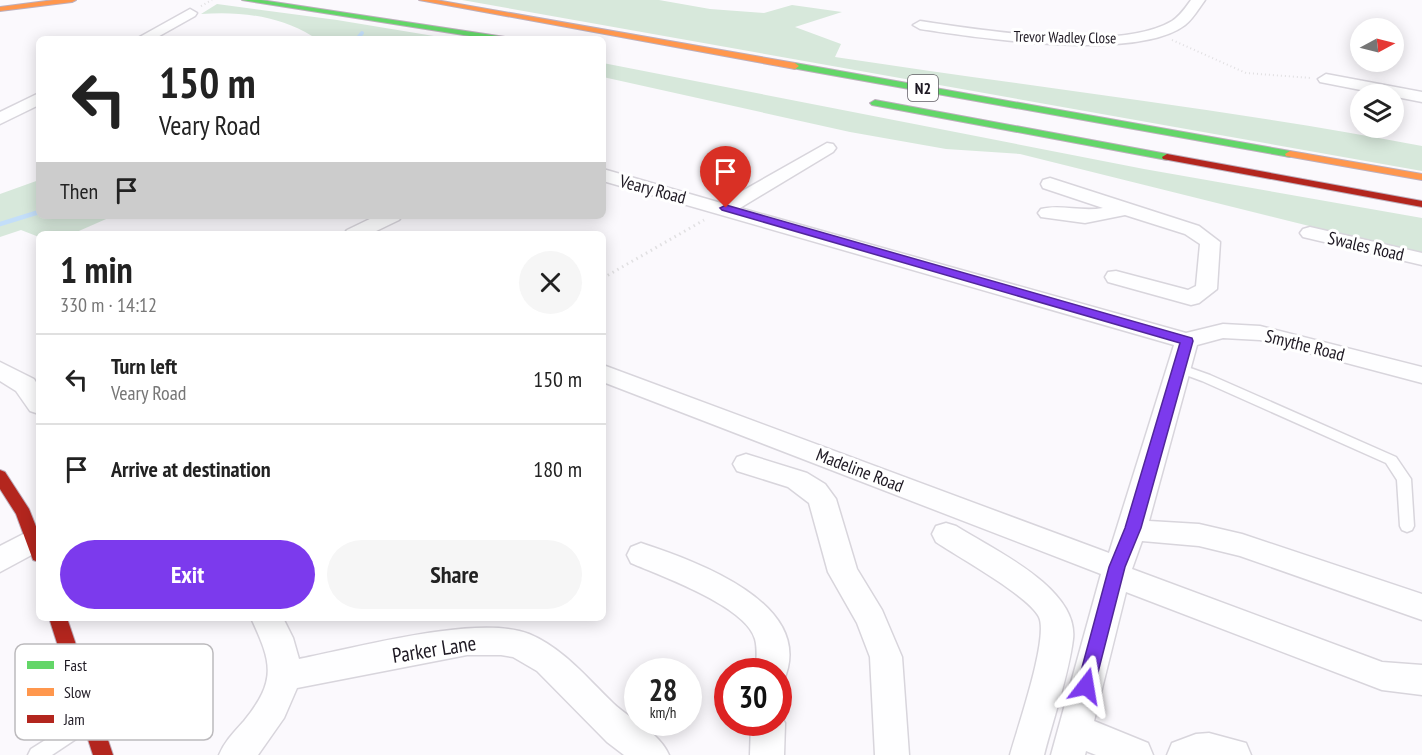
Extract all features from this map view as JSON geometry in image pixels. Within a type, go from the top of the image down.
[{"type":"main road","points":[[0,9],[72,0]]},
{"type":"main road","points":[[246,0],[498,36]]},
{"type":"main road","points":[[318,0],[502,36]]},
{"type":"main road","name":"N2","points":[[423,0],[1422,177]]},
{"type":"main road","points":[[445,0],[588,29]]},
{"type":"main road","name":"N2","points":[[860,100],[1422,204]]},
{"type":"main road","points":[[0,476],[36,545]]},
{"type":"main road","points":[[59,621],[66,644]]},
{"type":"main road","points":[[97,740],[102,755]]},
{"type":"street","name":"Trevor Wadley Close","points":[[920,25],[983,34],[1075,40],[1125,38],[1179,23],[1198,0]]},
{"type":"street","points":[[148,36],[190,13]]},
{"type":"street","points":[[1326,79],[1422,97]]},
{"type":"street","points":[[0,119],[36,100]]},
{"type":"street","points":[[726,208],[827,148]]},
{"type":"street","name":"Veary Road","points":[[606,176],[1198,336]]},
{"type":"street","points":[[1050,184],[1192,230],[1210,242],[1206,289],[1191,298],[1116,278]]},
{"type":"street","points":[[1048,213],[1085,218],[1125,208]]},
{"type":"street","points":[[360,231],[386,219]]},
{"type":"street","name":"Swales Road","points":[[1310,233],[1422,259]]},
{"type":"street","points":[[1136,755],[1072,742],[1116,571],[1133,528],[1179,368],[1198,336],[1191,298]]},
{"type":"street","name":"Smythe Road","points":[[1198,336],[1243,331],[1268,334],[1422,375]]},
{"type":"street","points":[[0,370],[32,381]]},
{"type":"street","name":"Madeline Road","points":[[606,374],[1382,676],[1422,680]]},
{"type":"street","points":[[746,464],[802,483],[816,490],[822,499],[843,572],[871,619],[886,657],[892,755]]},
{"type":"street","points":[[1133,528],[1154,533],[1199,535],[1242,545],[1422,607]]},
{"type":"street","points":[[946,534],[1034,591],[1045,600],[1058,625],[1058,638],[1027,755]]},
{"type":"street","points":[[0,560],[36,547]]},
{"type":"street","points":[[641,555],[731,596],[751,609],[762,620],[771,639],[772,658]]},
{"type":"street","points":[[236,755],[259,729],[276,704],[285,676],[284,654],[280,641],[268,621]]},
{"type":"street","name":"Parker Lane","points":[[285,676],[467,641],[520,645],[548,662],[619,731],[652,755]]},
{"type":"street","points":[[767,755],[768,736]]},
{"type":"street","points":[[1184,755],[1198,749],[1221,750],[1234,755]]},
{"type":"lane","points":[[1179,368],[1391,460],[1404,479],[1407,526]]},
{"type":"lane","points":[[37,755],[60,740]]},
{"type":"path","points":[[1153,32],[1245,73],[1326,79]]},
{"type":"path","points":[[606,276],[726,208]]},
{"type":"green space","points":[[462,0],[659,0],[710,9],[764,13],[792,5],[842,12],[795,27],[841,44],[835,57],[1203,109],[1350,133],[1350,138],[1377,138],[1422,146],[1422,171]]},
{"type":"green space","points":[[217,4],[434,36],[312,36],[273,19],[259,16],[230,13],[201,14]]},
{"type":"green space","points":[[606,64],[1144,169],[1422,218],[1422,254],[1020,154],[946,149],[850,132],[606,78]]},
{"type":"green space","points":[[36,181],[36,219],[106,219],[79,231],[36,231],[36,236],[21,230],[0,237],[0,194]]},
{"type":"waterway","points":[[0,224],[36,213]]},
{"type":"traffic: fast","points":[[246,0],[485,36]]},
{"type":"traffic: fast","points":[[795,66],[1290,154]]},
{"type":"traffic: fast","points":[[875,103],[1167,157]]},
{"type":"traffic: slow","points":[[0,9],[72,0]]},
{"type":"traffic: slow","points":[[423,0],[795,66]]},
{"type":"traffic: slow","points":[[1290,154],[1422,177]]},
{"type":"traffic: jam","points":[[1167,157],[1422,204]]},
{"type":"traffic: jam","points":[[0,476],[23,513],[36,547]]},
{"type":"traffic: jam","points":[[59,621],[67,644]]},
{"type":"traffic: jam","points":[[98,740],[103,755]]},
{"type":"route","points":[[726,208],[1187,341],[1133,528],[1117,567],[1086,686]]}]
